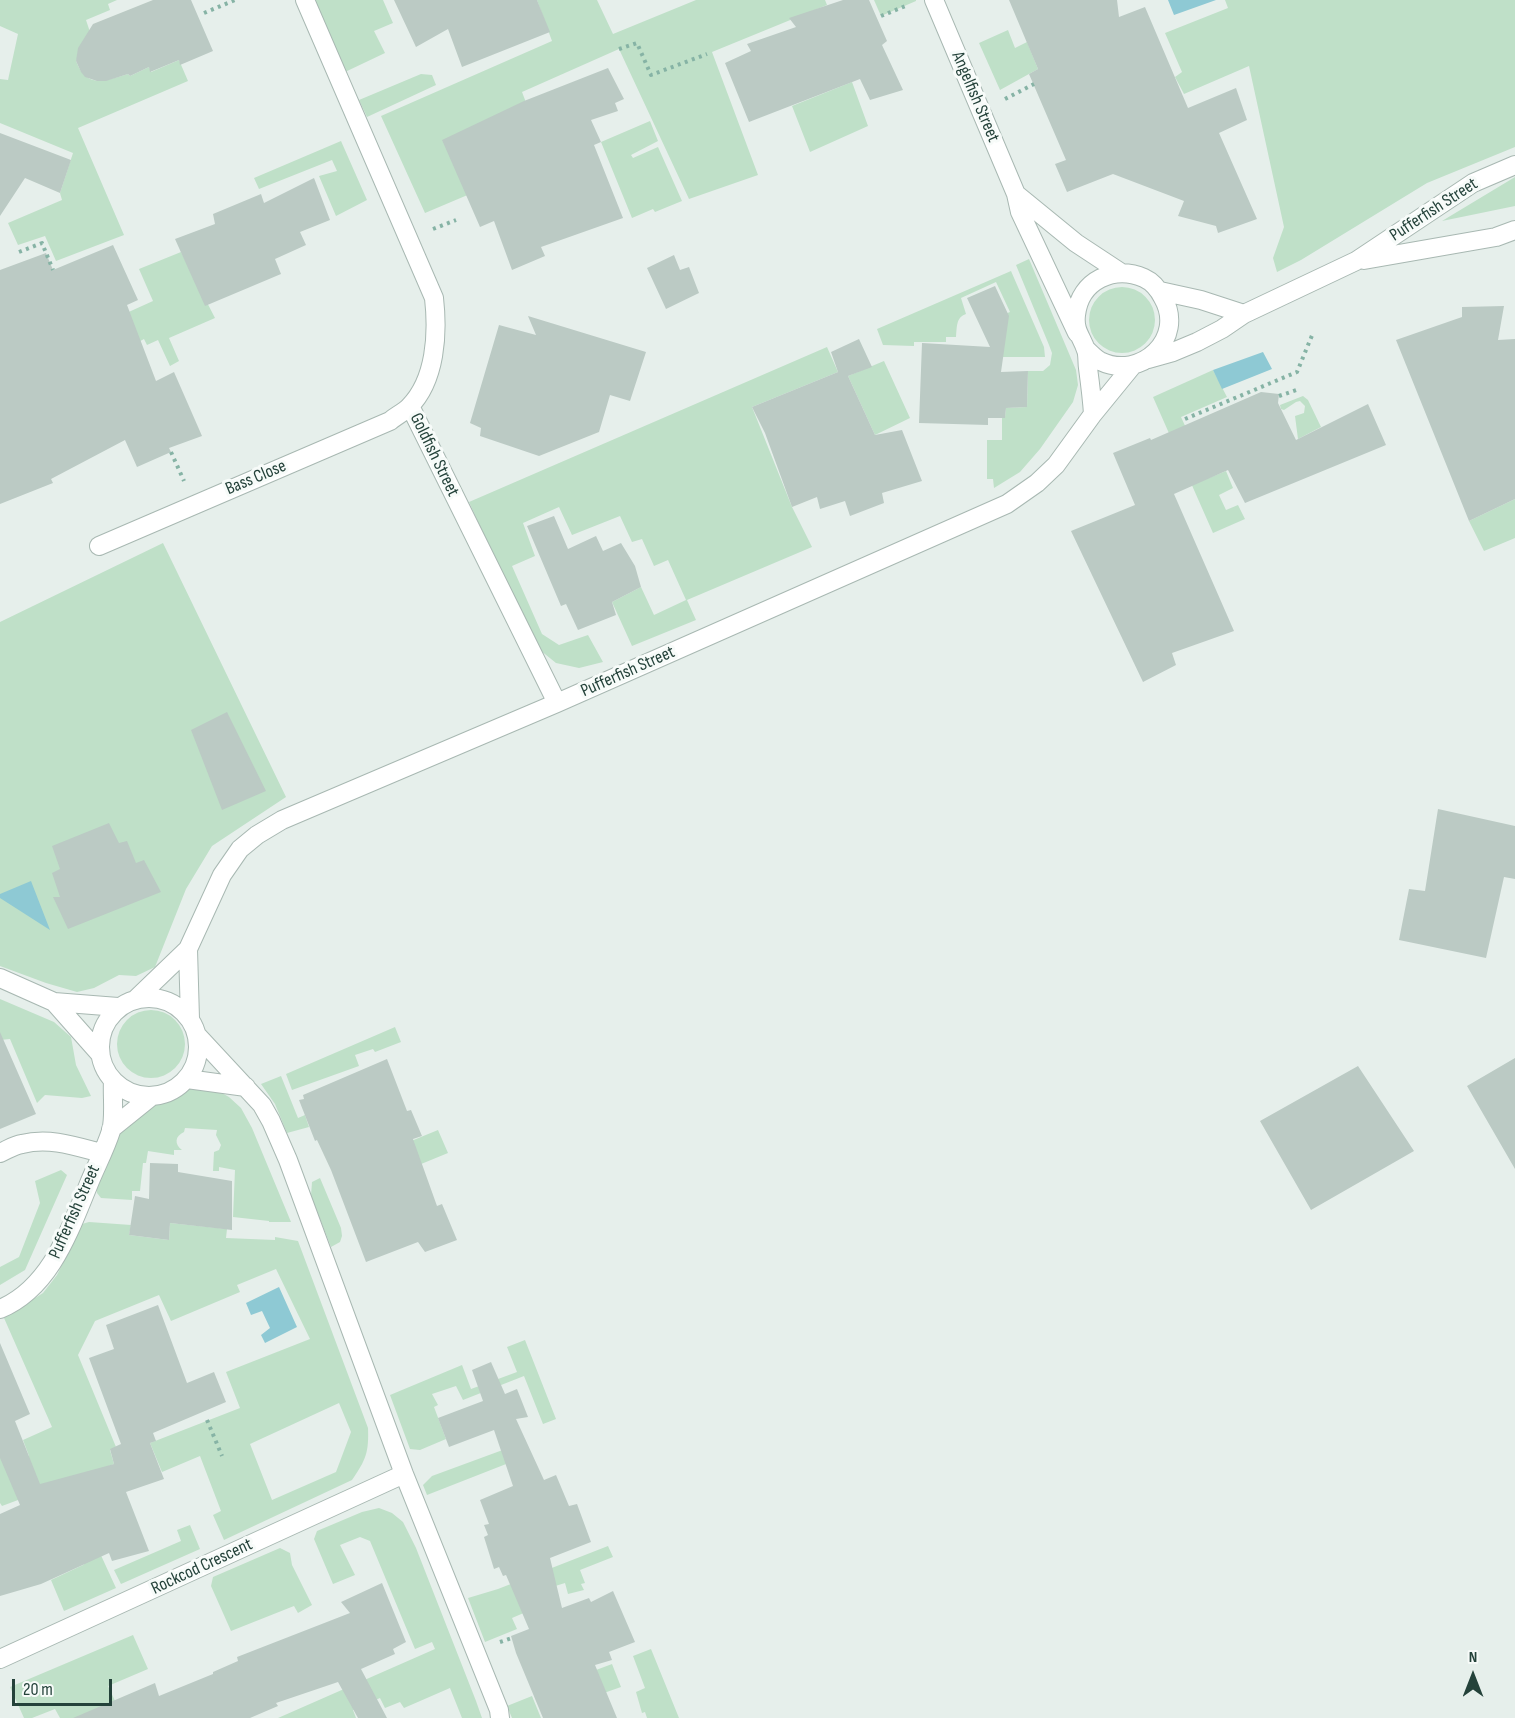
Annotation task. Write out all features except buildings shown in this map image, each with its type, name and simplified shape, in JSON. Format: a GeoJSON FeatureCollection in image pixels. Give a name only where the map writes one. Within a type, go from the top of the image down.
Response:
{"type":"FeatureCollection","features":[{"type":"Feature","properties":{"kind":"street","name":"Goldfish Street"},"geometry":{"type":"LineString","coordinates":[[305,0],[434,298],[435,338],[429,372],[423,387],[410,406],[557,703]]}},
{"type":"Feature","properties":{"kind":"street","name":"Angelfish Street"},"geometry":{"type":"LineString","coordinates":[[925,1],[1016,194],[1020,212],[1082,341]]}},
{"type":"Feature","properties":{"kind":"street","name":"Pufferfish Street"},"geometry":{"type":"LineString","coordinates":[[1082,341],[1099,361],[1116,366],[1140,362],[1173,352],[1222,329],[1244,314],[1356,261],[1473,183],[1515,165]]}},
{"type":"Feature","properties":{"kind":"street","name":"Angelfish Street"},"geometry":{"type":"LineString","coordinates":[[1016,194],[1076,243],[1120,272]]}},
{"type":"Feature","properties":{"kind":"street","name":"Pufferfish Street"},"geometry":{"type":"LineString","coordinates":[[1356,261],[1496,237],[1515,230]]}},
{"type":"Feature","properties":{"kind":"street"},"geometry":{"type":"LineString","coordinates":[[1094,414],[1082,341],[1075,316],[1079,300],[1089,286],[1103,277],[1120,272],[1135,274],[1149,280],[1160,291],[1201,300],[1244,314]]}},
{"type":"Feature","properties":{"kind":"street","name":"Pufferfish Street"},"geometry":{"type":"LineString","coordinates":[[136,999],[188,949],[222,875],[240,849],[257,835],[282,820],[557,703],[1007,504],[1037,483],[1056,465],[1094,414],[1140,362],[1159,349],[1167,335],[1169,320],[1167,305],[1160,291]]}},
{"type":"Feature","properties":{"kind":"street","name":"Bass Close"},"geometry":{"type":"LineString","coordinates":[[99,546],[390,421],[410,406]]}},
{"type":"Feature","properties":{"kind":"street","name":"Pufferfish Street"},"geometry":{"type":"LineString","coordinates":[[111,1129],[152,1096],[166,1094],[177,1088],[187,1079],[195,1066],[198,1050],[188,949]]}},
{"type":"Feature","properties":{"kind":"street"},"geometry":{"type":"LineString","coordinates":[[0,978],[54,1002],[118,1007]]}},
{"type":"Feature","properties":{"kind":"street","name":"Pufferfish Street"},"geometry":{"type":"LineString","coordinates":[[118,1007],[136,999],[151,997],[166,1000],[179,1007],[194,1027]]}},
{"type":"Feature","properties":{"kind":"street","name":"Pufferfish Street"},"geometry":{"type":"LineString","coordinates":[[0,1309],[23,1296],[39,1281],[54,1261],[67,1236],[111,1129],[113,1081],[104,1068],[100,1054],[54,1002]]}},
{"type":"Feature","properties":{"kind":"street"},"geometry":{"type":"LineString","coordinates":[[100,1054],[100,1036],[107,1020],[118,1007]]}},
{"type":"Feature","properties":{"kind":"street"},"geometry":{"type":"LineString","coordinates":[[194,1027],[262,1105],[271,1121],[288,1160],[405,1474],[499,1710],[500,1718]]}},
{"type":"Feature","properties":{"kind":"street"},"geometry":{"type":"LineString","coordinates":[[187,1079],[246,1087]]}},
{"type":"Feature","properties":{"kind":"street"},"geometry":{"type":"LineString","coordinates":[[113,1081],[131,1093],[152,1096]]}},
{"type":"Feature","properties":{"kind":"street"},"geometry":{"type":"LineString","coordinates":[[0,1153],[20,1144],[44,1140],[70,1144],[101,1153]]}},
{"type":"Feature","properties":{"kind":"street","name":"Rockcod Crescent"},"geometry":{"type":"LineString","coordinates":[[0,1659],[405,1474]]}},
{"type":"Feature","properties":{"kind":"path"},"geometry":{"type":"LineString","coordinates":[[204,13],[235,0]]}},
{"type":"Feature","properties":{"kind":"path"},"geometry":{"type":"LineString","coordinates":[[881,16],[925,1]]}},
{"type":"Feature","properties":{"kind":"path"},"geometry":{"type":"LineString","coordinates":[[619,49],[637,43],[651,75],[707,54]]}},
{"type":"Feature","properties":{"kind":"path"},"geometry":{"type":"LineString","coordinates":[[1004,100],[1034,84]]}},
{"type":"Feature","properties":{"kind":"path"},"geometry":{"type":"LineString","coordinates":[[428,231],[456,220]]}},
{"type":"Feature","properties":{"kind":"path"},"geometry":{"type":"LineString","coordinates":[[19,252],[42,243],[53,270]]}},
{"type":"Feature","properties":{"kind":"path"},"geometry":{"type":"LineString","coordinates":[[1185,419],[1298,372],[1313,333]]}},
{"type":"Feature","properties":{"kind":"path"},"geometry":{"type":"LineString","coordinates":[[1279,396],[1299,389]]}},
{"type":"Feature","properties":{"kind":"path"},"geometry":{"type":"LineString","coordinates":[[171,452],[186,486]]}},
{"type":"Feature","properties":{"kind":"path"},"geometry":{"type":"LineString","coordinates":[[207,1420],[222,1455]]}},
{"type":"Feature","properties":{"kind":"green space"},"geometry":{"type":"Polygon","coordinates":[[[0,0],[117,0],[108,4],[110,10],[86,20],[91,35],[76,61],[85,76],[97,81],[128,74],[130,76],[149,67],[151,72],[179,60],[188,81],[78,128],[124,235],[56,261],[45,236],[18,245],[8,223],[62,200],[60,193],[73,153],[0,123],[0,79],[8,80],[18,34],[0,26],[0,0]]]}},
{"type":"Feature","properties":{"kind":"green space"},"geometry":{"type":"Polygon","coordinates":[[[315,0],[383,0],[393,23],[374,31],[385,53],[345,72],[315,0]]]}},
{"type":"Feature","properties":{"kind":"green space"},"geometry":{"type":"Polygon","coordinates":[[[537,0],[597,0],[613,34],[696,0],[825,0],[827,5],[712,52],[758,175],[689,199],[619,49],[522,92],[530,113],[477,191],[425,213],[381,116],[552,41],[537,0]]]}},
{"type":"Feature","properties":{"kind":"green space"},"geometry":{"type":"Polygon","coordinates":[[[874,0],[916,0],[916,1],[881,16],[874,0]]]}},
{"type":"Feature","properties":{"kind":"green space"},"geometry":{"type":"Polygon","coordinates":[[[1225,0],[1515,0],[1515,147],[1427,183],[1301,260],[1277,272],[1273,258],[1284,227],[1249,66],[1184,94],[1175,77],[1182,72],[1165,33],[1228,8],[1225,0]]]}},
{"type":"Feature","properties":{"kind":"green space"},"geometry":{"type":"Polygon","coordinates":[[[1008,30],[1015,48],[1027,42],[1038,69],[1000,90],[979,43],[1008,30]]]}},
{"type":"Feature","properties":{"kind":"green space"},"geometry":{"type":"Polygon","coordinates":[[[421,74],[432,75],[436,85],[367,117],[359,100],[421,74]]]}},
{"type":"Feature","properties":{"kind":"green space"},"geometry":{"type":"Polygon","coordinates":[[[852,82],[868,126],[810,152],[792,106],[852,82]]]}},
{"type":"Feature","properties":{"kind":"green space"},"geometry":{"type":"Polygon","coordinates":[[[650,121],[658,141],[631,155],[633,158],[658,147],[682,201],[632,218],[601,142],[650,121]]]}},
{"type":"Feature","properties":{"kind":"green space"},"geometry":{"type":"Polygon","coordinates":[[[341,141],[367,200],[336,216],[319,176],[337,171],[332,160],[259,189],[254,178],[341,141]]]}},
{"type":"Feature","properties":{"kind":"green space"},"geometry":{"type":"Polygon","coordinates":[[[1515,177],[1515,206],[1442,221],[1515,177]]]}},
{"type":"Feature","properties":{"kind":"green space"},"geometry":{"type":"Polygon","coordinates":[[[181,252],[215,318],[169,338],[179,361],[170,366],[158,340],[147,345],[144,339],[127,348],[69,339],[153,301],[139,269],[181,252]]]}},
{"type":"Feature","properties":{"kind":"green space"},"geometry":{"type":"Polygon","coordinates":[[[1029,259],[1076,370],[1078,385],[1073,402],[1040,449],[1020,472],[994,488],[993,479],[987,479],[987,440],[1002,440],[1002,418],[1005,417],[1006,408],[1027,407],[1028,371],[1043,371],[1050,365],[1052,353],[1016,265],[1029,259]]]}},
{"type":"Feature","properties":{"kind":"green space"},"geometry":{"type":"Polygon","coordinates":[[[1011,271],[1044,347],[1045,357],[1003,357],[994,318],[1010,312],[996,282],[961,298],[966,314],[959,320],[956,337],[946,337],[946,342],[914,342],[914,346],[883,345],[877,329],[1011,271]]]}},
{"type":"Feature","properties":{"kind":"green space"},"geometry":{"type":"Polygon","coordinates":[[[1115,287],[1129,287],[1141,292],[1150,301],[1155,320],[1153,333],[1146,344],[1129,353],[1115,353],[1103,348],[1094,339],[1089,327],[1089,313],[1094,301],[1103,292],[1115,287]]]}},
{"type":"Feature","properties":{"kind":"green space"},"geometry":{"type":"Polygon","coordinates":[[[827,347],[838,372],[752,407],[792,507],[812,547],[687,600],[696,620],[632,646],[612,602],[641,587],[654,615],[686,600],[668,560],[654,566],[642,539],[632,542],[620,516],[572,535],[559,507],[523,523],[535,556],[512,566],[542,634],[559,645],[588,635],[603,662],[579,668],[556,663],[535,646],[469,502],[827,347]]]}},
{"type":"Feature","properties":{"kind":"green space"},"geometry":{"type":"Polygon","coordinates":[[[884,361],[910,418],[875,435],[848,376],[884,361]]]}},
{"type":"Feature","properties":{"kind":"green space"},"geometry":{"type":"Polygon","coordinates":[[[1213,370],[1227,397],[1181,417],[1209,478],[1226,471],[1233,488],[1219,495],[1226,510],[1238,505],[1245,519],[1213,533],[1153,397],[1213,370]]]}},
{"type":"Feature","properties":{"kind":"green space"},"geometry":{"type":"Polygon","coordinates":[[[1303,396],[1308,400],[1321,427],[1298,439],[1295,416],[1304,413],[1305,406],[1300,401],[1284,410],[1280,405],[1303,396]]]}},
{"type":"Feature","properties":{"kind":"green space"},"geometry":{"type":"Polygon","coordinates":[[[1515,499],[1515,538],[1484,551],[1469,521],[1515,499]]]}},
{"type":"Feature","properties":{"kind":"green space"},"geometry":{"type":"Polygon","coordinates":[[[163,543],[286,797],[212,846],[186,889],[155,967],[136,976],[119,975],[94,988],[77,992],[0,966],[0,622],[163,543]]]}},
{"type":"Feature","properties":{"kind":"green space"},"geometry":{"type":"Polygon","coordinates":[[[0,999],[54,1022],[71,1037],[76,1065],[91,1096],[82,1098],[45,1095],[37,1103],[10,1039],[0,1040],[0,999]]]}},
{"type":"Feature","properties":{"kind":"green space"},"geometry":{"type":"Polygon","coordinates":[[[158,1010],[170,1016],[179,1025],[185,1037],[183,1057],[175,1068],[158,1078],[144,1078],[127,1068],[119,1057],[117,1037],[127,1020],[138,1012],[158,1010]]]}},
{"type":"Feature","properties":{"kind":"green space"},"geometry":{"type":"Polygon","coordinates":[[[395,1027],[401,1042],[375,1052],[373,1049],[355,1055],[359,1066],[292,1090],[286,1074],[395,1027]]]}},
{"type":"Feature","properties":{"kind":"green space"},"geometry":{"type":"Polygon","coordinates":[[[281,1076],[298,1118],[305,1115],[309,1127],[287,1133],[275,1104],[261,1084],[281,1076]]]}},
{"type":"Feature","properties":{"kind":"green space"},"geometry":{"type":"Polygon","coordinates":[[[213,1088],[229,1097],[241,1108],[252,1128],[291,1222],[269,1222],[233,1217],[235,1170],[219,1167],[219,1171],[213,1171],[214,1152],[219,1150],[221,1145],[216,1135],[217,1130],[185,1128],[177,1140],[182,1150],[174,1150],[174,1155],[148,1151],[146,1163],[143,1163],[140,1191],[132,1191],[132,1200],[101,1198],[97,1193],[96,1186],[122,1126],[130,1114],[187,1089],[213,1088]]]}},
{"type":"Feature","properties":{"kind":"green space"},"geometry":{"type":"Polygon","coordinates":[[[438,1130],[448,1153],[348,1194],[338,1171],[438,1130]]]}},
{"type":"Feature","properties":{"kind":"green space"},"geometry":{"type":"Polygon","coordinates":[[[61,1170],[67,1175],[25,1270],[0,1285],[0,1267],[19,1257],[40,1203],[35,1181],[61,1170]]]}},
{"type":"Feature","properties":{"kind":"green space"},"geometry":{"type":"Polygon","coordinates":[[[320,1178],[341,1228],[340,1242],[331,1247],[311,1196],[312,1182],[320,1178]]]}},
{"type":"Feature","properties":{"kind":"green space"},"geometry":{"type":"Polygon","coordinates":[[[89,1222],[131,1225],[129,1235],[169,1240],[170,1223],[227,1229],[226,1238],[275,1240],[275,1237],[298,1241],[368,1428],[366,1456],[352,1480],[224,1540],[213,1515],[221,1511],[200,1456],[162,1472],[150,1443],[240,1408],[226,1372],[310,1339],[276,1269],[237,1285],[240,1292],[171,1321],[159,1295],[95,1321],[78,1355],[116,1447],[110,1450],[114,1464],[2,1506],[0,1503],[0,1458],[29,1456],[23,1440],[52,1427],[4,1318],[43,1293],[57,1275],[82,1224],[89,1222]],[[339,1403],[250,1444],[272,1500],[336,1472],[351,1432],[339,1403]]]}},
{"type":"Feature","properties":{"kind":"green space"},"geometry":{"type":"Polygon","coordinates":[[[525,1340],[556,1419],[543,1424],[524,1376],[463,1400],[456,1386],[432,1394],[438,1405],[434,1407],[446,1439],[420,1450],[410,1449],[390,1395],[462,1365],[471,1389],[517,1372],[507,1347],[525,1340]]]}},
{"type":"Feature","properties":{"kind":"green space"},"geometry":{"type":"Polygon","coordinates":[[[519,1444],[524,1457],[427,1495],[423,1485],[432,1476],[519,1444]]]}},
{"type":"Feature","properties":{"kind":"green space"},"geometry":{"type":"Polygon","coordinates":[[[379,1508],[392,1513],[403,1522],[416,1548],[482,1718],[462,1718],[450,1688],[404,1708],[400,1702],[385,1708],[380,1698],[353,1710],[356,1718],[278,1718],[435,1649],[432,1642],[415,1649],[370,1541],[360,1537],[340,1545],[355,1575],[333,1584],[314,1539],[317,1531],[362,1512],[379,1508]]]}},
{"type":"Feature","properties":{"kind":"green space"},"geometry":{"type":"Polygon","coordinates":[[[190,1525],[200,1549],[121,1584],[114,1570],[181,1541],[177,1530],[190,1525]]]}},
{"type":"Feature","properties":{"kind":"green space"},"geometry":{"type":"Polygon","coordinates":[[[608,1546],[613,1557],[580,1570],[585,1583],[581,1584],[584,1590],[568,1594],[565,1583],[539,1591],[526,1612],[512,1618],[517,1629],[485,1642],[468,1598],[498,1589],[608,1546]]]}},
{"type":"Feature","properties":{"kind":"green space"},"geometry":{"type":"Polygon","coordinates":[[[280,1548],[290,1553],[292,1565],[312,1605],[298,1613],[294,1606],[231,1631],[211,1586],[213,1577],[280,1548]]]}},
{"type":"Feature","properties":{"kind":"green space"},"geometry":{"type":"Polygon","coordinates":[[[99,1551],[116,1588],[64,1611],[51,1580],[83,1565],[99,1551]]]}},
{"type":"Feature","properties":{"kind":"green space"},"geometry":{"type":"Polygon","coordinates":[[[133,1635],[148,1669],[108,1686],[123,1718],[60,1718],[55,1709],[32,1718],[24,1718],[10,1687],[133,1635]]]}},
{"type":"Feature","properties":{"kind":"green space"},"geometry":{"type":"Polygon","coordinates":[[[651,1649],[679,1718],[647,1718],[645,1712],[642,1713],[636,1692],[645,1688],[633,1656],[651,1649]]]}},
{"type":"Feature","properties":{"kind":"green space"},"geometry":{"type":"Polygon","coordinates":[[[612,1664],[621,1687],[581,1701],[572,1679],[612,1664]]]}},
{"type":"Feature","properties":{"kind":"green space"},"geometry":{"type":"Polygon","coordinates":[[[532,1696],[541,1718],[512,1718],[507,1706],[532,1696]]]}},
{"type":"Feature","properties":{"kind":"water"},"geometry":{"type":"Polygon","coordinates":[[[1168,0],[1216,0],[1174,15],[1168,0]]]}},
{"type":"Feature","properties":{"kind":"water"},"geometry":{"type":"Polygon","coordinates":[[[1263,352],[1272,369],[1222,389],[1213,370],[1263,352]]]}},
{"type":"Feature","properties":{"kind":"water"},"geometry":{"type":"Polygon","coordinates":[[[31,881],[50,930],[0,898],[0,894],[31,881]]]}},
{"type":"Feature","properties":{"kind":"water"},"geometry":{"type":"Polygon","coordinates":[[[279,1287],[297,1327],[265,1343],[261,1335],[270,1328],[262,1311],[251,1315],[246,1303],[279,1287]]]}}]}
